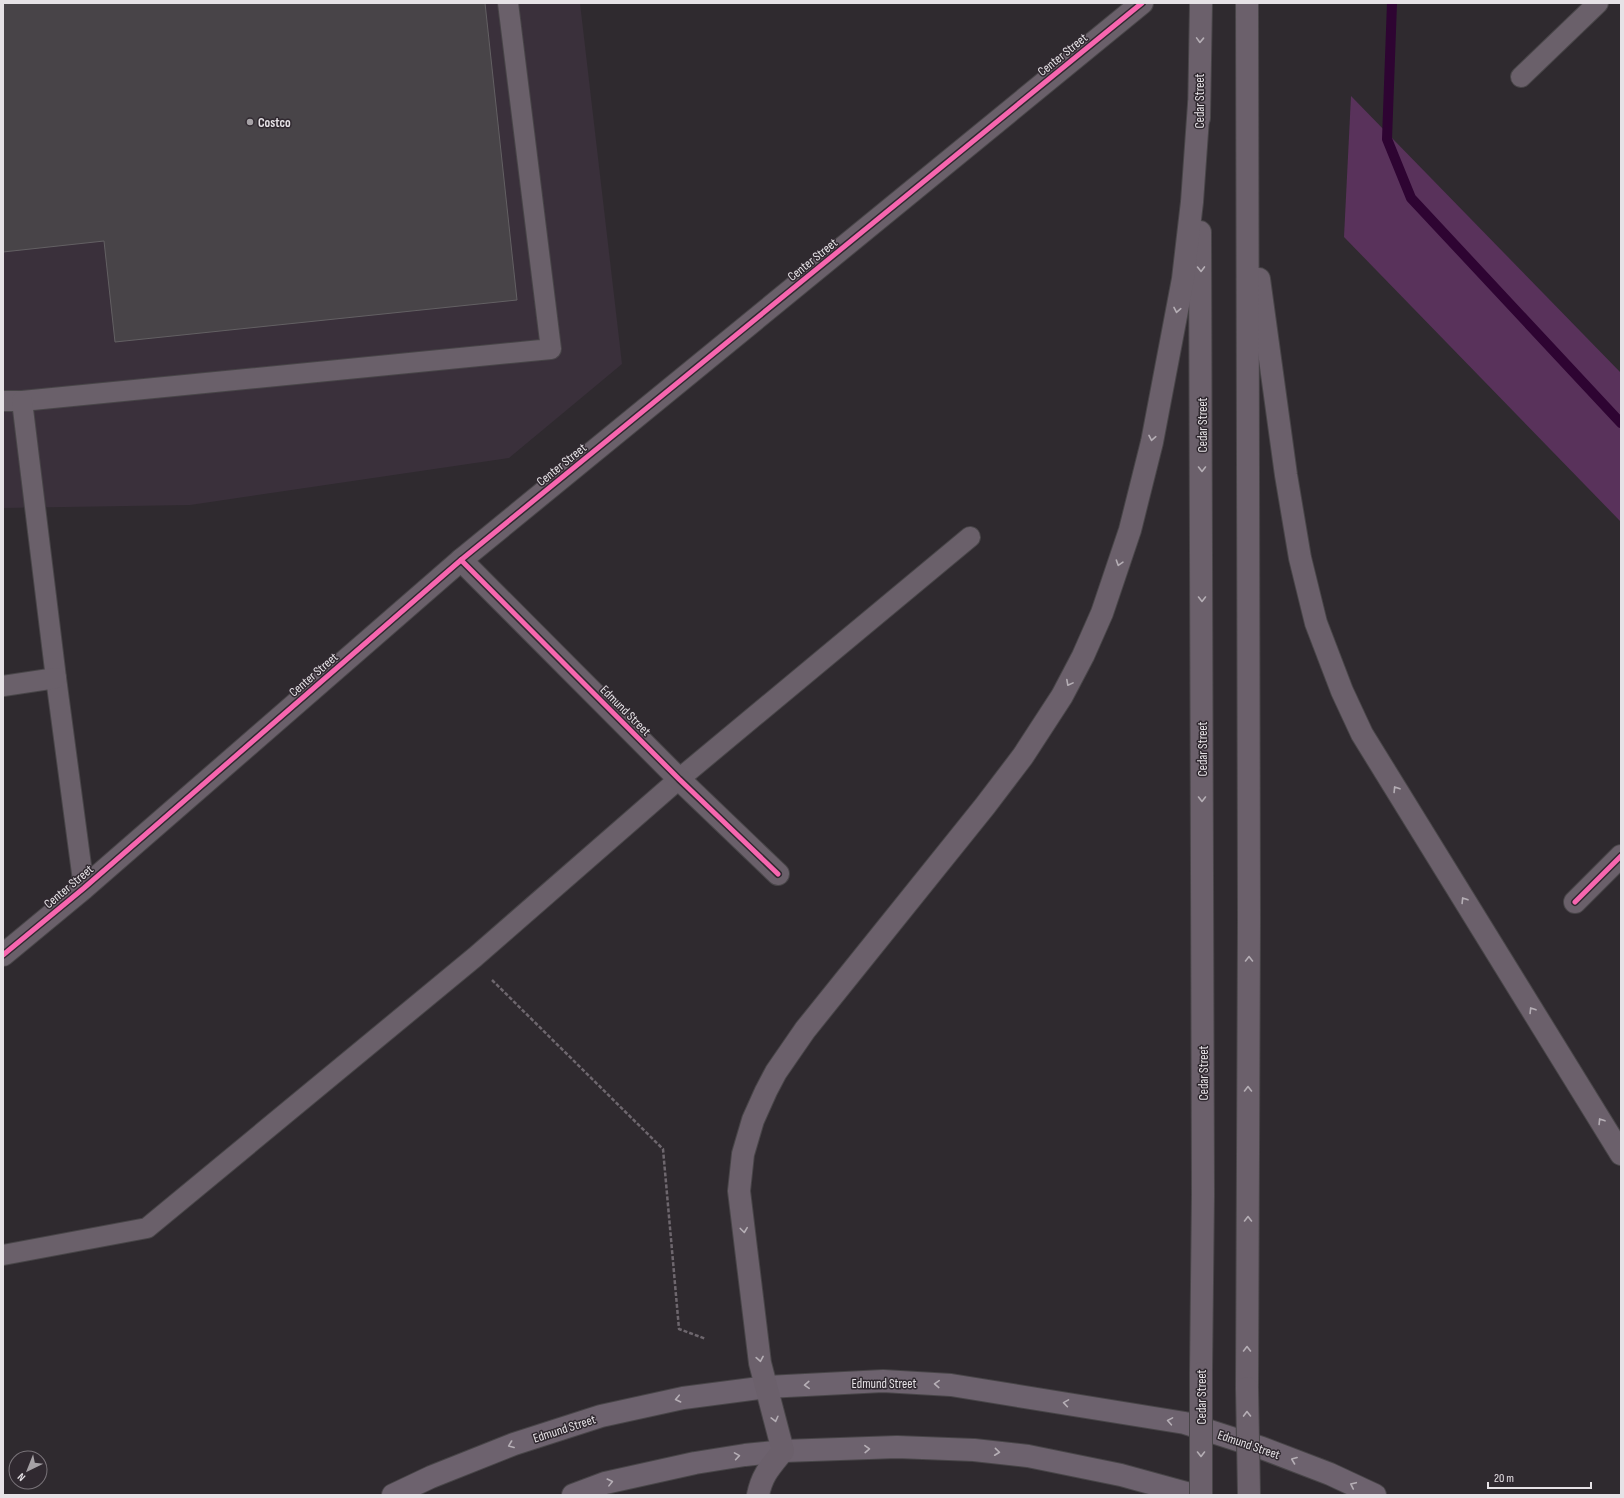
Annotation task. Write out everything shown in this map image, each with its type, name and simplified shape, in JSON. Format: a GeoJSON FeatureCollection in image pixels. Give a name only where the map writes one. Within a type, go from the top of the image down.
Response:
{"type":"FeatureCollection","features":[{"type":"Feature","properties":{"kind":"main road","name":"Cedar Street"},"geometry":{"type":"LineString","coordinates":[[1201,3],[1199,78],[1202,363],[1203,1194],[1201,1495]]}},
{"type":"Feature","properties":{"kind":"main road"},"geometry":{"type":"LineString","coordinates":[[1247,3],[1249,921],[1248,1495]]}},
{"type":"Feature","properties":{"kind":"main road"},"geometry":{"type":"LineString","coordinates":[[783,1452],[760,1362],[739,1191],[743,1154],[753,1120],[776,1072],[806,1030],[1023,756],[1062,696],[1083,656],[1102,613],[1130,530],[1152,442],[1183,280],[1192,202],[1199,104]]}},
{"type":"Feature","properties":{"kind":"main road"},"geometry":{"type":"LineString","coordinates":[[1247,196],[1286,475],[1300,558],[1316,623],[1323,644],[1342,691],[1362,734],[1621,1154]]}},
{"type":"Feature","properties":{"kind":"main road","name":"Edmund Street"},"geometry":{"type":"LineString","coordinates":[[393,1495],[431,1477],[514,1444],[601,1416],[683,1398],[767,1387],[883,1382],[951,1385],[1185,1423],[1268,1450],[1330,1474],[1375,1495]]}},
{"type":"Feature","properties":{"kind":"main road"},"geometry":{"type":"LineString","coordinates":[[573,1495],[605,1483],[694,1463],[744,1455],[897,1447],[974,1450],[1028,1456],[1152,1482],[1194,1495]]}},
{"type":"Feature","properties":{"kind":"main road"},"geometry":{"type":"LineString","coordinates":[[758,1495],[765,1473],[783,1452]]}},
{"type":"Feature","properties":{"kind":"street","name":"Center Street"},"geometry":{"type":"LineString","coordinates":[[3,955],[84,888],[461,560],[1142,3]]}},
{"type":"Feature","properties":{"kind":"street","name":"Edmund Street"},"geometry":{"type":"LineString","coordinates":[[461,560],[679,779],[778,874]]}},
{"type":"Feature","properties":{"kind":"street"},"geometry":{"type":"LineString","coordinates":[[1575,902],[1621,856]]}},
{"type":"Feature","properties":{"kind":"lane"},"geometry":{"type":"LineString","coordinates":[[84,888],[56,678],[12,401],[551,349],[508,3]]}},
{"type":"Feature","properties":{"kind":"lane"},"geometry":{"type":"LineString","coordinates":[[1520,77],[1598,3]]}},
{"type":"Feature","properties":{"kind":"lane"},"geometry":{"type":"LineString","coordinates":[[3,1255],[147,1228],[471,959],[679,779],[970,537]]}},
{"type":"Feature","properties":{"kind":"lane"},"geometry":{"type":"LineString","coordinates":[[3,686],[56,678]]}},
{"type":"Feature","properties":{"kind":"path"},"geometry":{"type":"LineString","coordinates":[[471,959],[662,1149],[679,1329],[706,1339]]}},
{"type":"Feature","properties":{"kind":"shaded area"},"geometry":{"type":"Polygon","coordinates":[[[3,3],[580,3],[622,364],[509,458],[190,505],[3,508],[3,3]]]}},
{"type":"Feature","properties":{"kind":"shaded area"},"geometry":{"type":"Polygon","coordinates":[[[1351,96],[1621,373],[1621,522],[1344,237],[1351,96]]]}},
{"type":"Feature","properties":{"kind":"building","name":"Costco"},"geometry":{"type":"Polygon","coordinates":[[[3,3],[485,3],[517,300],[115,342],[104,241],[3,252],[3,3]]]}},
{"type":"Feature","properties":{"kind":"waterway"},"geometry":{"type":"LineString","coordinates":[[1392,3],[1387,139],[1411,198],[1621,423]]}},
{"type":"Feature","properties":{"kind":"cycle path"},"geometry":{"type":"LineString","coordinates":[[3,955],[84,888],[461,560],[1142,3]]}},
{"type":"Feature","properties":{"kind":"cycle path"},"geometry":{"type":"LineString","coordinates":[[461,560],[679,779],[778,874]]}},
{"type":"Feature","properties":{"kind":"cycle path"},"geometry":{"type":"LineString","coordinates":[[1575,902],[1621,856]]}},
{"type":"Feature","properties":{"kind":"place","name":"Costco"},"geometry":{"type":"Point","coordinates":[250,122]}}]}
